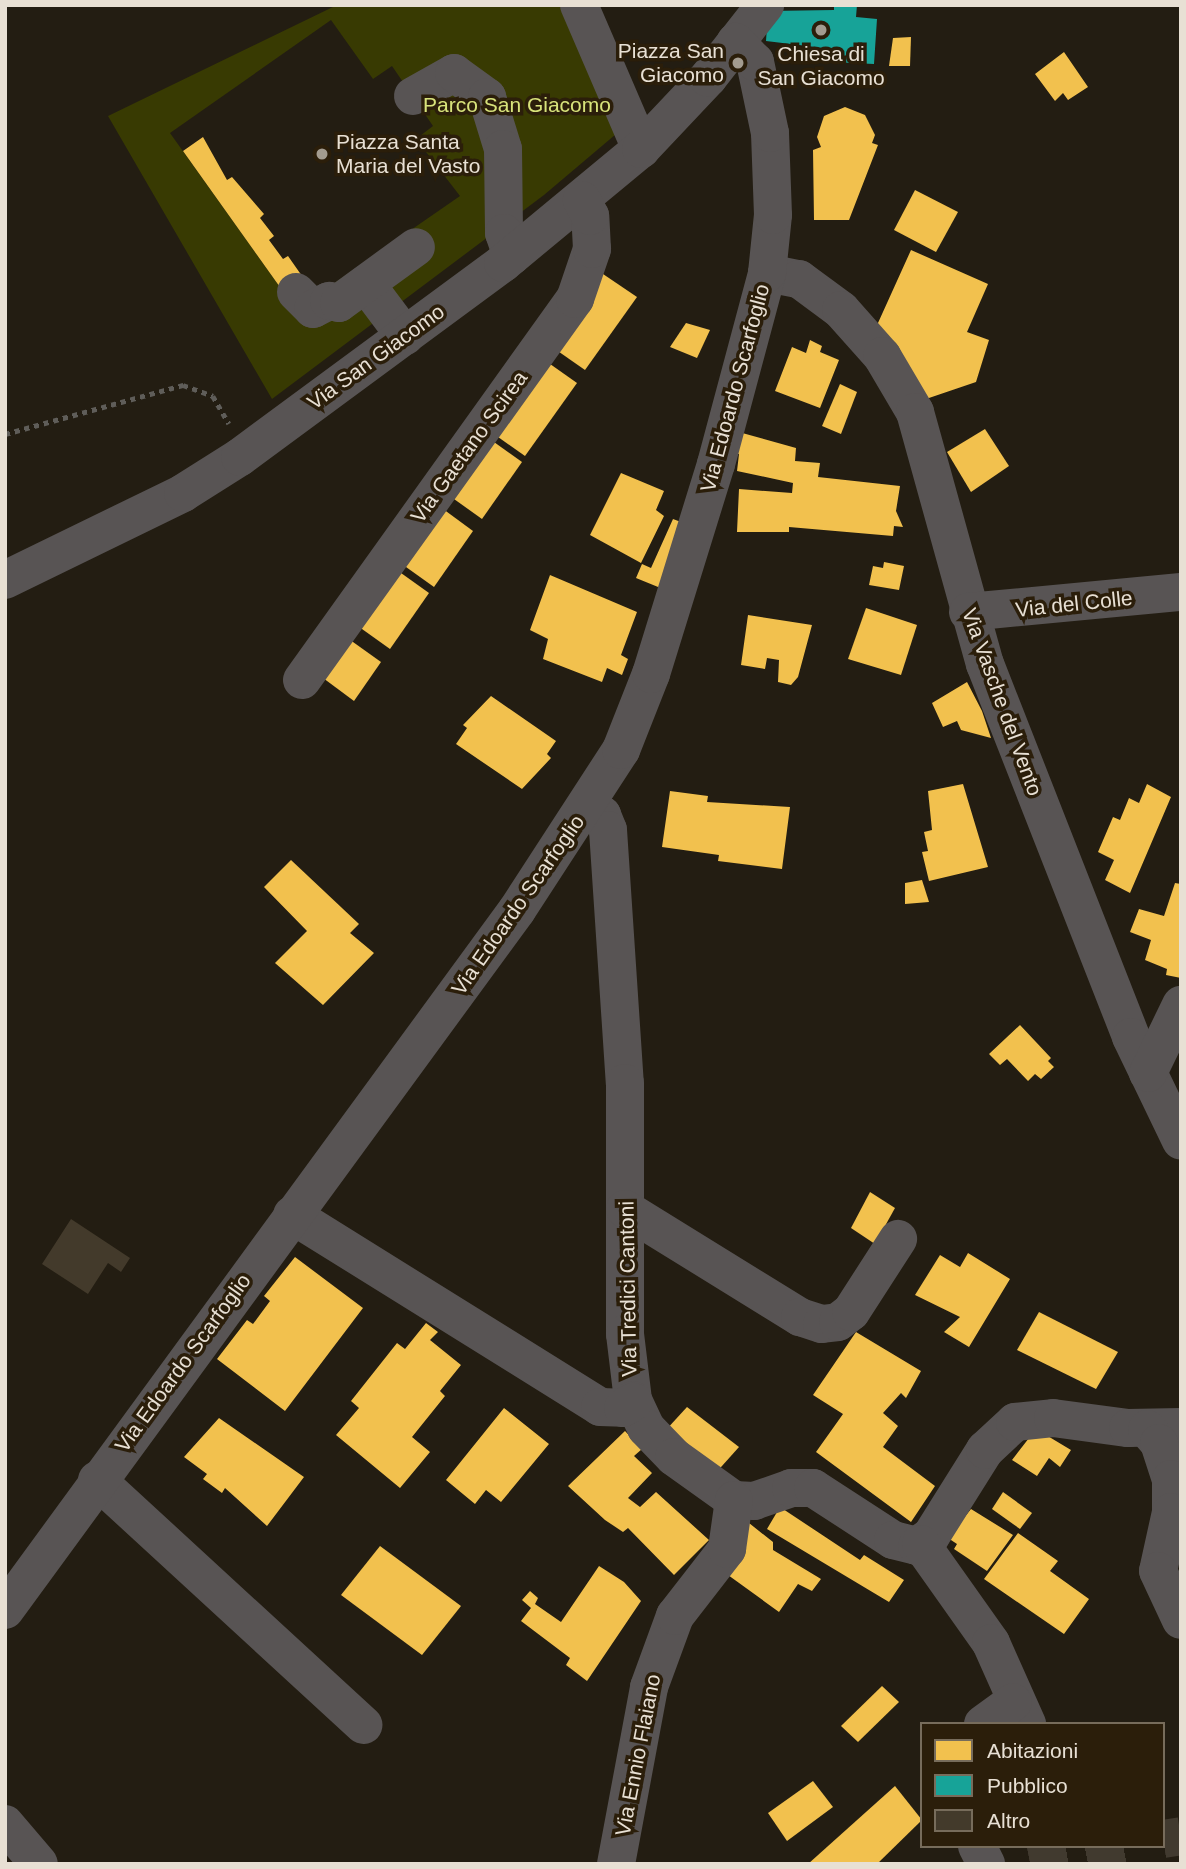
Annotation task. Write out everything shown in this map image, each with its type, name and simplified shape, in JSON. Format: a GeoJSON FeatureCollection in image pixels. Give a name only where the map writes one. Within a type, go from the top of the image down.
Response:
{"type":"FeatureCollection","features":[{"type":"Feature","properties":{"kind":"street"},"geometry":{"type":"LineString","coordinates":[[579,5],[641,149]]}},
{"type":"Feature","properties":{"kind":"street"},"geometry":{"type":"LineString","coordinates":[[736,42],[765,5]]}},
{"type":"Feature","properties":{"kind":"street","name":"Via San Giacomo"},"geometry":{"type":"LineString","coordinates":[[5,580],[183,494],[240,457],[405,336],[512,256],[641,149],[708,78],[736,42]]}},
{"type":"Feature","properties":{"kind":"street","name":"Via Edoardo Scarfoglio"},"geometry":{"type":"LineString","coordinates":[[5,1610],[97,1480],[517,910],[588,806],[621,750],[651,674],[738,388],[766,273],[773,215],[770,132],[755,62],[736,42]]}},
{"type":"Feature","properties":{"kind":"street"},"geometry":{"type":"LineString","coordinates":[[413,96],[454,73],[486,96],[503,149],[504,233],[512,256]]}},
{"type":"Feature","properties":{"kind":"street","name":"Via Gaetano Scirea"},"geometry":{"type":"LineString","coordinates":[[302,680],[575,299],[592,249],[590,216],[582,200]]}},
{"type":"Feature","properties":{"kind":"street"},"geometry":{"type":"LineString","coordinates":[[296,292],[313,309],[329,301],[339,303],[416,247]]}},
{"type":"Feature","properties":{"kind":"street","name":"Via Vasche del Vento"},"geometry":{"type":"LineString","coordinates":[[766,273],[799,279],[841,310],[900,382],[915,412],[941,496],[968,612],[1148,1073],[1181,1140]]}},
{"type":"Feature","properties":{"kind":"street"},"geometry":{"type":"LineString","coordinates":[[366,284],[405,336]]}},
{"type":"Feature","properties":{"kind":"street","name":"Via del Colle"},"geometry":{"type":"LineString","coordinates":[[968,612],[1181,592]]}},
{"type":"Feature","properties":{"kind":"street","name":"Via Tredici Cantoni"},"geometry":{"type":"LineString","coordinates":[[588,806],[602,815],[608,830],[625,1083],[625,1334],[633,1402],[643,1424],[674,1457],[734,1500]]}},
{"type":"Feature","properties":{"kind":"street"},"geometry":{"type":"LineString","coordinates":[[1148,1073],[1181,1004]]}},
{"type":"Feature","properties":{"kind":"street"},"geometry":{"type":"LineString","coordinates":[[625,1209],[800,1317],[822,1324],[838,1322],[851,1312],[898,1240]]}},
{"type":"Feature","properties":{"kind":"street"},"geometry":{"type":"LineString","coordinates":[[292,1215],[600,1407],[623,1408],[633,1402]]}},
{"type":"Feature","properties":{"kind":"street"},"geometry":{"type":"LineString","coordinates":[[921,1544],[985,1450],[1009,1425],[1053,1418],[1164,1428],[1159,1443],[1171,1479],[1171,1512],[1158,1571],[1181,1620]]}},
{"type":"Feature","properties":{"kind":"street"},"geometry":{"type":"LineString","coordinates":[[97,1480],[363,1725]]}},
{"type":"Feature","properties":{"kind":"street"},"geometry":{"type":"LineString","coordinates":[[734,1500],[754,1501],[791,1488],[813,1488],[893,1540],[921,1544],[991,1643],[1008,1717]]}},
{"type":"Feature","properties":{"kind":"street","name":"Via Ennio Flaiano"},"geometry":{"type":"LineString","coordinates":[[616,1864],[651,1680],[678,1612],[727,1549],[734,1500]]}},
{"type":"Feature","properties":{"kind":"street"},"geometry":{"type":"LineString","coordinates":[[5,1824],[39,1864]]}},
{"type":"Feature","properties":{"kind":"street"},"geometry":{"type":"LineString","coordinates":[[978,1848],[986,1864]]}},
{"type":"Feature","properties":{"kind":"path"},"geometry":{"type":"LineString","coordinates":[[5,434],[183,385],[199,388],[223,407],[240,457]]}},
{"type":"Feature","properties":{"kind":"green space","name":"Parco San Giacomo"},"geometry":{"type":"Polygon","coordinates":[[[337,5],[566,5],[622,129],[544,195],[272,399],[108,116],[337,5]],[[331,20],[170,133],[282,290],[317,295],[460,196],[416,139],[433,126],[392,66],[373,79],[331,20]]]}},
{"type":"Feature","properties":{"kind":"building: Abitazioni"},"geometry":{"type":"Polygon","coordinates":[[[911,37],[910,66],[889,66],[893,38],[911,37]]]}},
{"type":"Feature","properties":{"kind":"building: Abitazioni"},"geometry":{"type":"Polygon","coordinates":[[[1064,52],[1088,87],[1068,100],[1063,93],[1055,101],[1035,74],[1064,52]]]}},
{"type":"Feature","properties":{"kind":"building: Abitazioni"},"geometry":{"type":"Polygon","coordinates":[[[845,107],[865,115],[875,135],[872,143],[878,145],[849,220],[814,220],[813,150],[821,147],[817,137],[824,116],[845,107]]]}},
{"type":"Feature","properties":{"kind":"building: Abitazioni"},"geometry":{"type":"Polygon","coordinates":[[[203,137],[227,180],[232,177],[264,214],[260,218],[274,236],[269,240],[283,259],[288,256],[302,276],[282,290],[183,151],[203,137]]]}},
{"type":"Feature","properties":{"kind":"building: Abitazioni"},"geometry":{"type":"Polygon","coordinates":[[[915,190],[958,212],[936,252],[894,230],[915,190]]]}},
{"type":"Feature","properties":{"kind":"building: Abitazioni"},"geometry":{"type":"Polygon","coordinates":[[[911,250],[988,284],[967,332],[989,340],[976,382],[926,399],[873,334],[911,250]]]}},
{"type":"Feature","properties":{"kind":"building: Abitazioni"},"geometry":{"type":"Polygon","coordinates":[[[603,274],[637,297],[585,370],[552,347],[603,274]]]}},
{"type":"Feature","properties":{"kind":"building: Abitazioni"},"geometry":{"type":"Polygon","coordinates":[[[686,323],[710,330],[697,358],[670,347],[686,323]]]}},
{"type":"Feature","properties":{"kind":"building: Abitazioni"},"geometry":{"type":"Polygon","coordinates":[[[810,340],[822,346],[820,352],[839,360],[820,408],[775,391],[792,347],[806,353],[810,340]]]}},
{"type":"Feature","properties":{"kind":"building: Abitazioni"},"geometry":{"type":"Polygon","coordinates":[[[543,359],[577,383],[525,456],[491,432],[543,359]]]}},
{"type":"Feature","properties":{"kind":"building: Abitazioni"},"geometry":{"type":"Polygon","coordinates":[[[840,384],[857,392],[841,434],[822,426],[840,384]]]}},
{"type":"Feature","properties":{"kind":"building: Abitazioni"},"geometry":{"type":"Polygon","coordinates":[[[985,429],[1009,466],[971,492],[947,452],[985,429]]]}},
{"type":"Feature","properties":{"kind":"building: Abitazioni"},"geometry":{"type":"Polygon","coordinates":[[[735,431],[796,448],[795,461],[820,463],[818,477],[900,486],[896,511],[903,527],[894,526],[893,536],[789,527],[789,532],[737,532],[739,489],[792,493],[793,483],[737,471],[739,454],[729,453],[735,431]]]}},
{"type":"Feature","properties":{"kind":"building: Abitazioni"},"geometry":{"type":"Polygon","coordinates":[[[487,437],[522,462],[482,519],[447,494],[487,437]]]}},
{"type":"Feature","properties":{"kind":"building: Abitazioni"},"geometry":{"type":"Polygon","coordinates":[[[621,473],[664,491],[656,510],[664,516],[641,563],[590,535],[621,473]]]}},
{"type":"Feature","properties":{"kind":"building: Abitazioni"},"geometry":{"type":"Polygon","coordinates":[[[439,506],[473,531],[434,587],[399,562],[439,506]]]}},
{"type":"Feature","properties":{"kind":"building: Abitazioni"},"geometry":{"type":"Polygon","coordinates":[[[673,519],[681,522],[663,589],[636,578],[642,564],[651,568],[673,519]]]}},
{"type":"Feature","properties":{"kind":"building: Abitazioni"},"geometry":{"type":"Polygon","coordinates":[[[884,562],[904,566],[899,590],[869,585],[873,566],[883,568],[884,562]]]}},
{"type":"Feature","properties":{"kind":"building: Abitazioni"},"geometry":{"type":"Polygon","coordinates":[[[394,568],[429,593],[390,649],[355,624],[394,568]]]}},
{"type":"Feature","properties":{"kind":"building: Abitazioni"},"geometry":{"type":"Polygon","coordinates":[[[550,575],[637,612],[621,655],[628,659],[622,675],[607,668],[602,682],[543,659],[548,639],[530,630],[550,575]]]}},
{"type":"Feature","properties":{"kind":"building: Abitazioni"},"geometry":{"type":"Polygon","coordinates":[[[866,608],[917,625],[901,675],[848,659],[866,608]]]}},
{"type":"Feature","properties":{"kind":"building: Abitazioni"},"geometry":{"type":"Polygon","coordinates":[[[748,615],[812,625],[798,677],[791,685],[778,682],[779,660],[767,658],[765,669],[741,665],[748,615]]]}},
{"type":"Feature","properties":{"kind":"building: Abitazioni"},"geometry":{"type":"Polygon","coordinates":[[[346,637],[381,662],[354,701],[319,675],[346,637]]]}},
{"type":"Feature","properties":{"kind":"building: Abitazioni"},"geometry":{"type":"Polygon","coordinates":[[[967,682],[982,711],[991,738],[961,730],[957,721],[943,727],[932,703],[967,682]]]}},
{"type":"Feature","properties":{"kind":"building: Abitazioni"},"geometry":{"type":"Polygon","coordinates":[[[491,696],[556,741],[547,754],[551,758],[522,789],[456,744],[467,728],[463,725],[491,696]]]}},
{"type":"Feature","properties":{"kind":"building: Abitazioni"},"geometry":{"type":"Polygon","coordinates":[[[963,784],[988,867],[929,881],[922,852],[928,851],[924,832],[932,830],[928,791],[963,784]]]}},
{"type":"Feature","properties":{"kind":"building: Abitazioni"},"geometry":{"type":"Polygon","coordinates":[[[1147,784],[1171,797],[1130,893],[1105,880],[1114,860],[1098,852],[1113,817],[1120,820],[1129,798],[1139,803],[1147,784]]]}},
{"type":"Feature","properties":{"kind":"building: Abitazioni"},"geometry":{"type":"Polygon","coordinates":[[[670,791],[708,796],[707,802],[790,807],[782,869],[718,861],[719,855],[662,847],[670,791]]]}},
{"type":"Feature","properties":{"kind":"building: Abitazioni"},"geometry":{"type":"Polygon","coordinates":[[[291,860],[359,924],[350,933],[374,953],[323,1005],[275,963],[307,931],[264,887],[291,860]]]}},
{"type":"Feature","properties":{"kind":"building: Abitazioni"},"geometry":{"type":"Polygon","coordinates":[[[922,880],[929,902],[905,904],[905,883],[922,880]]]}},
{"type":"Feature","properties":{"kind":"building: Abitazioni"},"geometry":{"type":"Polygon","coordinates":[[[1175,883],[1181,884],[1181,978],[1166,975],[1167,969],[1145,960],[1151,940],[1130,932],[1139,909],[1164,916],[1175,883]]]}},
{"type":"Feature","properties":{"kind":"building: Abitazioni"},"geometry":{"type":"Polygon","coordinates":[[[1020,1025],[1051,1058],[1048,1061],[1054,1067],[1041,1079],[1035,1074],[1028,1081],[1007,1059],[1000,1065],[989,1054],[1020,1025]]]}},
{"type":"Feature","properties":{"kind":"building: Abitazioni"},"geometry":{"type":"Polygon","coordinates":[[[870,1192],[895,1208],[875,1244],[851,1228],[870,1192]]]}},
{"type":"Feature","properties":{"kind":"building: Abitazioni"},"geometry":{"type":"Polygon","coordinates":[[[968,1253],[1010,1279],[969,1347],[944,1332],[960,1317],[915,1295],[940,1255],[960,1267],[968,1253]]]}},
{"type":"Feature","properties":{"kind":"building: Abitazioni"},"geometry":{"type":"Polygon","coordinates":[[[295,1257],[363,1308],[285,1411],[217,1359],[247,1320],[253,1324],[270,1301],[264,1296],[295,1257]]]}},
{"type":"Feature","properties":{"kind":"building: Abitazioni"},"geometry":{"type":"Polygon","coordinates":[[[1039,1312],[1118,1352],[1096,1389],[1017,1350],[1039,1312]]]}},
{"type":"Feature","properties":{"kind":"building: Abitazioni"},"geometry":{"type":"Polygon","coordinates":[[[426,1323],[438,1332],[430,1340],[461,1365],[440,1391],[445,1396],[412,1437],[430,1452],[400,1488],[336,1435],[359,1408],[351,1401],[397,1343],[405,1349],[426,1323]]]}},
{"type":"Feature","properties":{"kind":"building: Abitazioni"},"geometry":{"type":"Polygon","coordinates":[[[856,1332],[921,1371],[906,1398],[901,1393],[883,1413],[898,1426],[883,1447],[935,1486],[911,1522],[816,1452],[843,1414],[813,1395],[856,1332]]]}},
{"type":"Feature","properties":{"kind":"building: Abitazioni"},"geometry":{"type":"Polygon","coordinates":[[[687,1407],[739,1447],[713,1476],[665,1431],[687,1407]]]}},
{"type":"Feature","properties":{"kind":"building: Abitazioni"},"geometry":{"type":"Polygon","coordinates":[[[504,1408],[549,1444],[501,1502],[486,1490],[475,1504],[446,1480],[504,1408]]]}},
{"type":"Feature","properties":{"kind":"building: Abitazioni"},"geometry":{"type":"Polygon","coordinates":[[[219,1418],[304,1477],[267,1526],[225,1488],[222,1493],[203,1479],[207,1474],[184,1457],[219,1418]]]}},
{"type":"Feature","properties":{"kind":"building: Abitazioni"},"geometry":{"type":"Polygon","coordinates":[[[1036,1429],[1071,1450],[1060,1467],[1049,1458],[1037,1476],[1012,1460],[1036,1429]]]}},
{"type":"Feature","properties":{"kind":"building: Abitazioni"},"geometry":{"type":"Polygon","coordinates":[[[625,1431],[642,1449],[634,1456],[652,1473],[628,1498],[640,1507],[656,1492],[709,1540],[674,1575],[628,1528],[623,1532],[605,1520],[568,1486],[625,1431]]]}},
{"type":"Feature","properties":{"kind":"building: Abitazioni"},"geometry":{"type":"Polygon","coordinates":[[[1003,1492],[1032,1513],[1020,1529],[992,1509],[1003,1492]]]}},
{"type":"Feature","properties":{"kind":"building: Abitazioni"},"geometry":{"type":"Polygon","coordinates":[[[780,1507],[860,1560],[864,1555],[904,1580],[889,1602],[767,1529],[780,1507]]]}},
{"type":"Feature","properties":{"kind":"building: Abitazioni"},"geometry":{"type":"Polygon","coordinates":[[[971,1509],[1013,1535],[987,1571],[954,1549],[957,1544],[948,1538],[971,1509]]]}},
{"type":"Feature","properties":{"kind":"building: Abitazioni"},"geometry":{"type":"Polygon","coordinates":[[[749,1523],[773,1542],[773,1550],[821,1579],[812,1591],[798,1584],[779,1612],[728,1575],[749,1523]]]}},
{"type":"Feature","properties":{"kind":"building: Abitazioni"},"geometry":{"type":"Polygon","coordinates":[[[1018,1533],[1058,1561],[1050,1571],[1089,1599],[1064,1634],[984,1579],[1018,1533]]]}},
{"type":"Feature","properties":{"kind":"building: Abitazioni"},"geometry":{"type":"Polygon","coordinates":[[[380,1546],[461,1606],[422,1655],[341,1595],[380,1546]]]}},
{"type":"Feature","properties":{"kind":"building: Abitazioni"},"geometry":{"type":"Polygon","coordinates":[[[599,1566],[624,1582],[641,1601],[587,1681],[566,1665],[570,1658],[521,1621],[531,1608],[522,1600],[530,1591],[538,1598],[535,1604],[561,1622],[599,1566]]]}},
{"type":"Feature","properties":{"kind":"building: Abitazioni"},"geometry":{"type":"Polygon","coordinates":[[[882,1686],[899,1702],[858,1742],[841,1726],[882,1686]]]}},
{"type":"Feature","properties":{"kind":"building: Abitazioni"},"geometry":{"type":"Polygon","coordinates":[[[813,1781],[833,1807],[787,1841],[768,1813],[813,1781]]]}},
{"type":"Feature","properties":{"kind":"building: Abitazioni"},"geometry":{"type":"Polygon","coordinates":[[[895,1786],[920,1817],[920,1822],[877,1864],[808,1864],[895,1786]]]}},
{"type":"Feature","properties":{"kind":"building: Pubblico","name":"Chiesa di San Giacomo"},"geometry":{"type":"Polygon","coordinates":[[[834,5],[857,5],[856,17],[877,19],[874,64],[831,62],[832,49],[766,41],[768,11],[834,10],[834,5]]]}},
{"type":"Feature","properties":{"kind":"building: Altro"},"geometry":{"type":"Polygon","coordinates":[[[71,1219],[130,1258],[121,1272],[108,1263],[88,1294],[42,1264],[71,1219]]]}},
{"type":"Feature","properties":{"kind":"tunnel"},"geometry":{"type":"LineString","coordinates":[[1165,1839],[1181,1836]]}},
{"type":"Feature","properties":{"kind":"tunnel"},"geometry":{"type":"LineString","coordinates":[[1030,1864],[1115,1848]]}},
{"type":"Feature","properties":{"kind":"place","name":"Chiesa di San Giacomo"},"geometry":{"type":"Point","coordinates":[821,30]}},
{"type":"Feature","properties":{"kind":"place","name":"Piazza San Giacomo"},"geometry":{"type":"Point","coordinates":[738,63]}},
{"type":"Feature","properties":{"kind":"place","name":"Piazza Santa Maria del Vasto"},"geometry":{"type":"Point","coordinates":[322,154]}}]}
